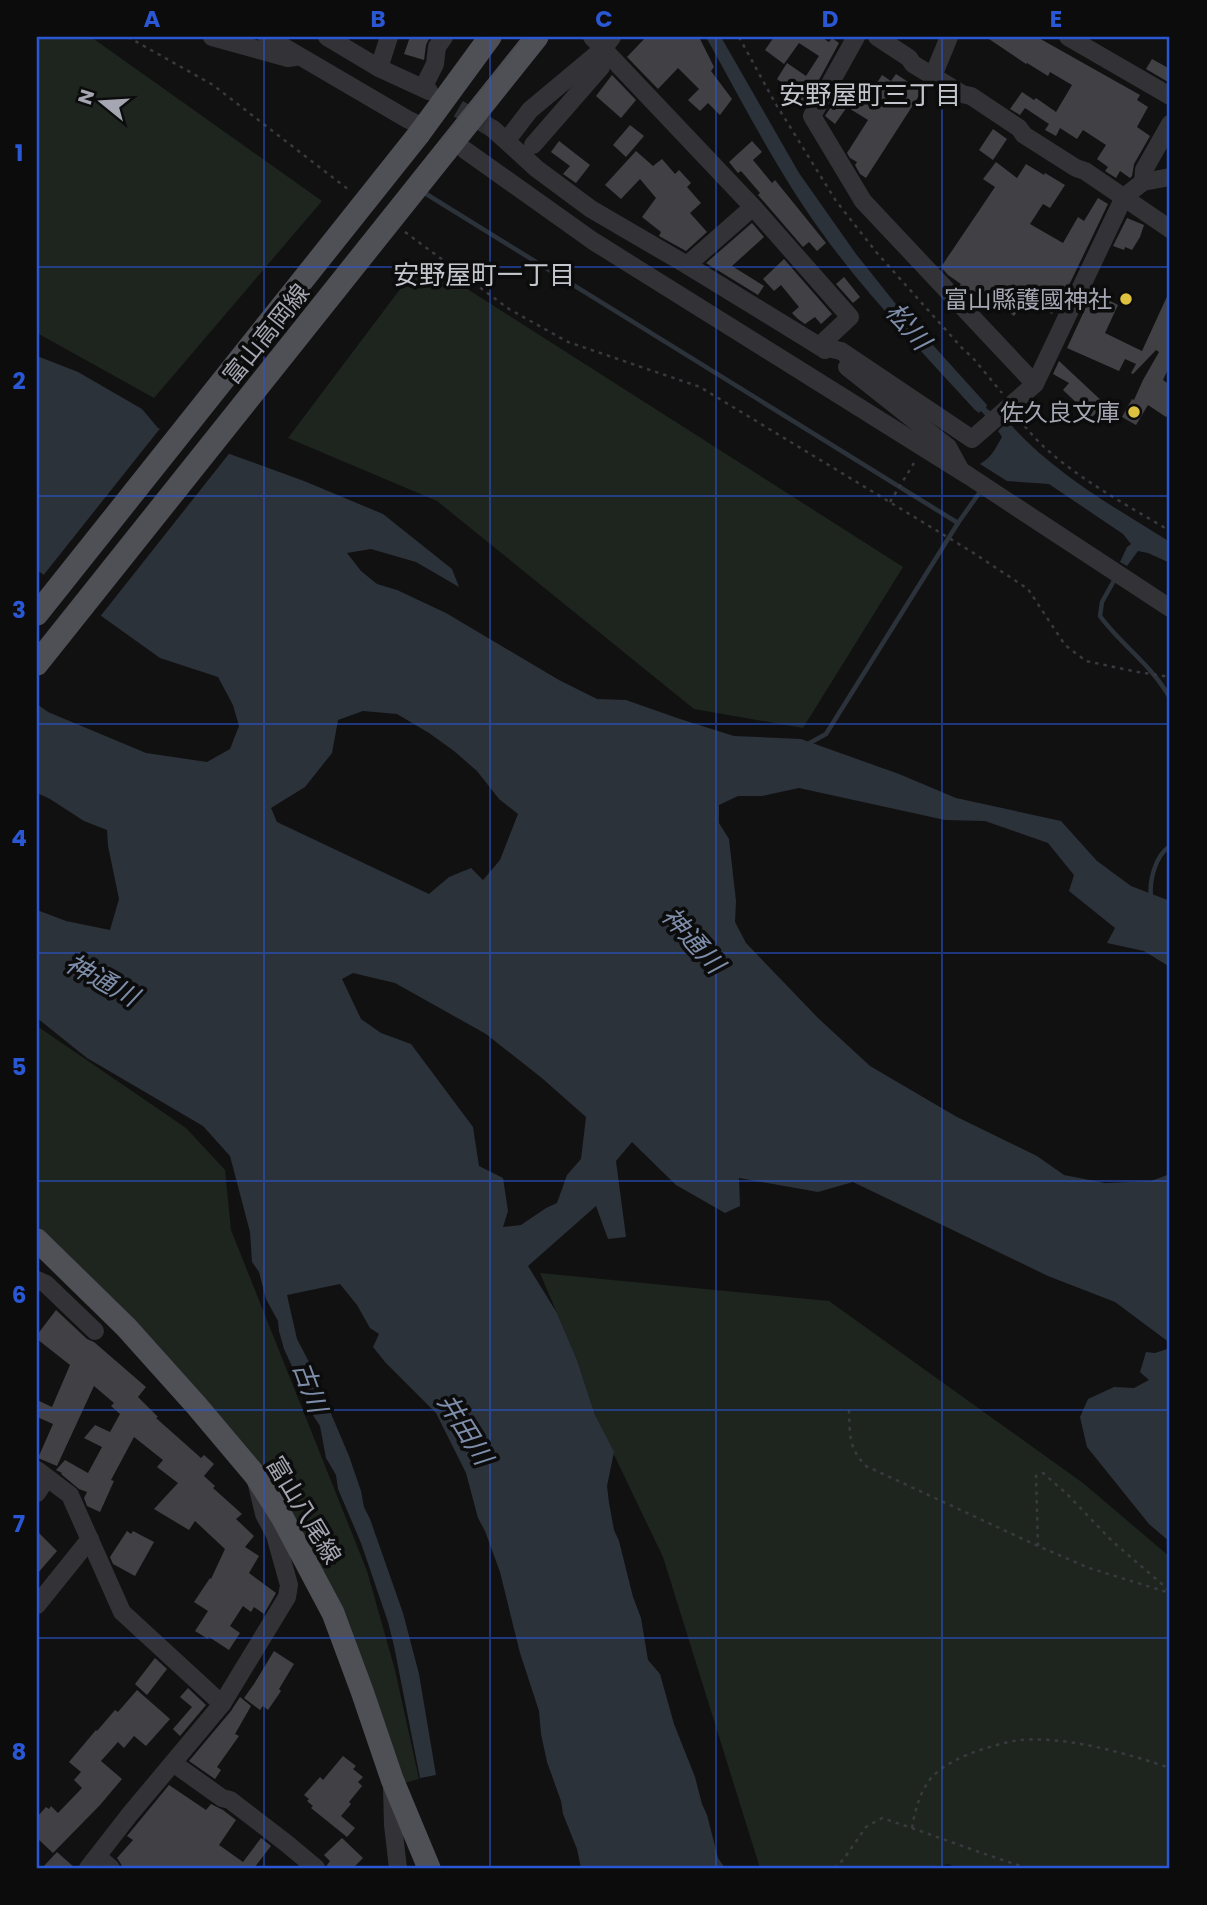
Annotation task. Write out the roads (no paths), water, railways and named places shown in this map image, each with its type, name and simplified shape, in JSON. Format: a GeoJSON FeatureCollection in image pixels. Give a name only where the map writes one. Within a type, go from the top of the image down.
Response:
{"type":"FeatureCollection","features":[{"type":"Feature","properties":{"kind":"main road","name":"富山高岡線"},"geometry":{"type":"LineString","coordinates":[[37,614],[422,131],[490,37]]}},
{"type":"Feature","properties":{"kind":"main road","name":"富山高岡線"},"geometry":{"type":"LineString","coordinates":[[37,664],[456,150],[537,37]]}},
{"type":"Feature","properties":{"kind":"main road","name":"富山八尾線"},"geometry":{"type":"LineString","coordinates":[[37,1240],[126,1327],[196,1405],[255,1475],[282,1517],[333,1612],[392,1779],[429,1868]]}},
{"type":"Feature","properties":{"kind":"street"},"geometry":{"type":"LineString","coordinates":[[212,37],[288,58],[302,57]]}},
{"type":"Feature","properties":{"kind":"street"},"geometry":{"type":"LineString","coordinates":[[267,37],[407,119],[422,131]]}},
{"type":"Feature","properties":{"kind":"street"},"geometry":{"type":"LineString","coordinates":[[327,37],[380,68],[426,90],[435,64],[437,47],[444,37]]}},
{"type":"Feature","properties":{"kind":"street"},"geometry":{"type":"LineString","coordinates":[[380,68],[389,37]]}},
{"type":"Feature","properties":{"kind":"street"},"geometry":{"type":"LineString","coordinates":[[856,37],[812,116],[863,201],[1035,384]]}},
{"type":"Feature","properties":{"kind":"street"},"geometry":{"type":"LineString","coordinates":[[877,37],[909,58],[913,64],[962,94],[971,96],[1019,128],[1024,135],[1085,171],[1170,229]]}},
{"type":"Feature","properties":{"kind":"street"},"geometry":{"type":"LineString","coordinates":[[933,76],[949,37]]}},
{"type":"Feature","properties":{"kind":"street"},"geometry":{"type":"LineString","coordinates":[[1068,37],[1170,96]]}},
{"type":"Feature","properties":{"kind":"street"},"geometry":{"type":"LineString","coordinates":[[602,41],[530,110],[500,134],[537,169],[591,209],[819,346],[948,447],[962,472]]}},
{"type":"Feature","properties":{"kind":"street"},"geometry":{"type":"LineString","coordinates":[[602,41],[850,317],[819,346]]}},
{"type":"Feature","properties":{"kind":"street"},"geometry":{"type":"LineString","coordinates":[[533,145],[601,67],[602,41]]}},
{"type":"Feature","properties":{"kind":"street"},"geometry":{"type":"LineString","coordinates":[[1143,182],[1144,170],[1170,124]]}},
{"type":"Feature","properties":{"kind":"street"},"geometry":{"type":"LineString","coordinates":[[456,150],[593,241],[962,472],[1170,608]]}},
{"type":"Feature","properties":{"kind":"street"},"geometry":{"type":"LineString","coordinates":[[819,346],[841,351],[972,439],[1035,384],[1124,197],[1143,182],[1170,177]]}},
{"type":"Feature","properties":{"kind":"street"},"geometry":{"type":"LineString","coordinates":[[687,265],[753,207]]}},
{"type":"Feature","properties":{"kind":"street"},"geometry":{"type":"LineString","coordinates":[[37,1281],[46,1284],[95,1331]]}},
{"type":"Feature","properties":{"kind":"street"},"geometry":{"type":"LineString","coordinates":[[37,1493],[42,1474],[70,1495],[122,1612],[222,1704]]}},
{"type":"Feature","properties":{"kind":"street"},"geometry":{"type":"LineString","coordinates":[[99,1864],[173,1763],[222,1704],[287,1597],[289,1585],[275,1535],[264,1514],[255,1475]]}},
{"type":"Feature","properties":{"kind":"street"},"geometry":{"type":"LineString","coordinates":[[37,1605],[90,1539]]}},
{"type":"Feature","properties":{"kind":"street"},"geometry":{"type":"LineString","coordinates":[[173,1763],[222,1798],[230,1800],[316,1868]]}},
{"type":"Feature","properties":{"kind":"street"},"geometry":{"type":"LineString","coordinates":[[392,1779],[398,1868]]}},
{"type":"Feature","properties":{"kind":"water","name":"松川"},"geometry":{"type":"Polygon","coordinates":[[[706,37],[721,37],[799,173],[856,254],[895,303],[987,405],[986,408],[993,413],[988,419],[981,411],[979,413],[975,410],[908,337],[864,287],[823,234],[778,166],[706,37]]]}},
{"type":"Feature","properties":{"kind":"water"},"geometry":{"type":"Polygon","coordinates":[[[37,356],[78,372],[142,409],[158,428],[304,481],[383,514],[452,569],[459,587],[416,562],[371,549],[347,553],[361,571],[377,584],[397,590],[446,613],[559,680],[597,699],[626,700],[734,736],[801,739],[899,774],[956,798],[1061,821],[1097,861],[1131,886],[1170,901],[1170,967],[1144,951],[1107,943],[1115,928],[1069,891],[1074,875],[1048,843],[985,821],[945,820],[799,788],[762,796],[738,796],[719,805],[719,823],[729,839],[736,901],[735,922],[746,943],[818,1018],[870,1066],[957,1117],[1037,1156],[1064,1175],[1105,1183],[1151,1181],[1170,1174],[1170,1343],[1115,1302],[1048,1276],[853,1182],[818,1192],[739,1178],[740,1206],[725,1213],[676,1185],[632,1142],[616,1161],[626,1237],[608,1239],[596,1206],[528,1266],[557,1313],[577,1360],[595,1415],[614,1452],[607,1486],[609,1503],[614,1530],[641,1618],[648,1660],[660,1674],[674,1724],[707,1815],[718,1858],[725,1868],[581,1868],[547,1762],[539,1711],[520,1653],[500,1572],[478,1518],[466,1473],[436,1413],[373,1347],[379,1334],[370,1328],[357,1305],[340,1284],[287,1295],[297,1339],[349,1456],[364,1507],[403,1613],[419,1674],[436,1775],[420,1778],[388,1622],[361,1543],[338,1489],[336,1475],[326,1458],[320,1426],[307,1406],[284,1349],[278,1321],[266,1299],[259,1272],[252,1262],[250,1232],[230,1156],[203,1126],[87,1058],[37,1018],[37,910],[66,921],[110,930],[119,899],[107,830],[84,821],[37,793],[37,704],[48,712],[146,753],[207,762],[230,749],[239,726],[233,705],[218,677],[160,658],[37,570],[37,356]],[[363,711],[338,720],[332,753],[305,787],[271,808],[277,822],[429,894],[449,877],[471,868],[483,880],[500,860],[518,814],[499,799],[477,771],[429,733],[397,714],[363,711]],[[353,973],[342,979],[361,1019],[381,1033],[411,1044],[473,1127],[479,1166],[503,1178],[508,1211],[503,1227],[521,1225],[557,1203],[567,1175],[581,1159],[586,1117],[486,1034],[395,983],[353,973]]]}},
{"type":"Feature","properties":{"kind":"water"},"geometry":{"type":"Polygon","coordinates":[[[1005,424],[1007,427],[1011,425],[1028,443],[1086,489],[1170,542],[1170,563],[1138,551],[1127,566],[1120,562],[1131,544],[1123,534],[1049,484],[1007,481],[980,464],[988,459],[995,449],[1002,437],[998,431],[1005,424]]]}},
{"type":"Feature","properties":{"kind":"water"},"geometry":{"type":"Polygon","coordinates":[[[1170,1348],[1170,1542],[1149,1524],[1087,1447],[1080,1417],[1088,1399],[1114,1387],[1134,1388],[1149,1380],[1140,1372],[1146,1352],[1155,1353],[1170,1348]]]}},
{"type":"Feature","properties":{"kind":"waterway"},"geometry":{"type":"LineString","coordinates":[[423,192],[958,523]]}},
{"type":"Feature","properties":{"kind":"waterway"},"geometry":{"type":"LineString","coordinates":[[806,745],[826,734],[982,489]]}},
{"type":"Feature","properties":{"kind":"waterway"},"geometry":{"type":"LineString","coordinates":[[1116,577],[1102,602],[1100,616],[1154,675],[1170,698]]}},
{"type":"Feature","properties":{"kind":"waterway"},"geometry":{"type":"LineString","coordinates":[[1151,898],[1154,869],[1160,856],[1170,846]]}},
{"type":"Feature","properties":{"kind":"tunnel"},"geometry":{"type":"LineString","coordinates":[[435,95],[493,129]]}},
{"type":"Feature","properties":{"kind":"tram line"},"geometry":{"type":"LineString","coordinates":[[37,646],[523,37]]}},
{"type":"Feature","properties":{"kind":"place","name":"富山縣護國神社"},"geometry":{"type":"Point","coordinates":[1126,299]}},
{"type":"Feature","properties":{"kind":"place","name":"佐久良文庫"},"geometry":{"type":"Point","coordinates":[1134,412]}},
{"type":"Feature","properties":{"kind":"district","name":"安野屋町三丁目"},"geometry":{"type":"Point","coordinates":[870,95]}},
{"type":"Feature","properties":{"kind":"district","name":"安野屋町一丁目"},"geometry":{"type":"Point","coordinates":[484,275]}},
{"type":"Feature","properties":{"kind":"water label","name":"神通川"},"geometry":{"type":"Point","coordinates":[693,940]}},
{"type":"Feature","properties":{"kind":"water label","name":"神通川"},"geometry":{"type":"Point","coordinates":[102,980]}},
{"type":"Feature","properties":{"kind":"water label","name":"古川"},"geometry":{"type":"Point","coordinates":[310,1387]}},
{"type":"Feature","properties":{"kind":"water label","name":"井田川"},"geometry":{"type":"Point","coordinates":[465,1429]}}]}
